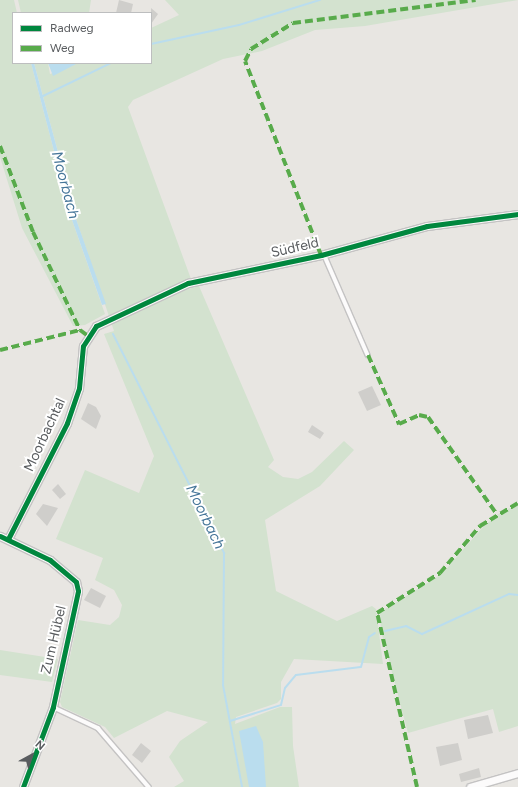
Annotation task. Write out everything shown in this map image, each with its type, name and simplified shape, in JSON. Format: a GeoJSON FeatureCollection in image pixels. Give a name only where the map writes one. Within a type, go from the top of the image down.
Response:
{"type":"FeatureCollection","features":[{"type":"Feature","properties":{"kind":"street","name":"Südfeld"},"geometry":{"type":"LineString","coordinates":[[87,335],[96,326],[188,283],[324,254],[427,226],[518,214]]}},
{"type":"Feature","properties":{"kind":"street","name":"Moorbachtal"},"geometry":{"type":"LineString","coordinates":[[8,539],[67,423],[79,388],[87,335]]}},
{"type":"Feature","properties":{"kind":"street","name":"Zum Hübel"},"geometry":{"type":"LineString","coordinates":[[0,536],[50,560],[76,582],[78,591],[53,707],[23,787]]}},
{"type":"Feature","properties":{"kind":"street"},"geometry":{"type":"LineString","coordinates":[[470,787],[518,773]]}},
{"type":"Feature","properties":{"kind":"lane"},"geometry":{"type":"LineString","coordinates":[[324,254],[368,355]]}},
{"type":"Feature","properties":{"kind":"lane"},"geometry":{"type":"LineString","coordinates":[[53,707],[98,728],[149,787]]}},
{"type":"Feature","properties":{"kind":"green space"},"geometry":{"type":"Polygon","coordinates":[[[0,0],[14,0],[17,12],[12,12],[12,64],[31,64],[72,220],[105,314],[85,325],[73,326],[22,228],[0,157],[0,0]]]}},
{"type":"Feature","properties":{"kind":"green space"},"geometry":{"type":"Polygon","coordinates":[[[18,0],[91,0],[89,12],[21,12],[18,0]]]}},
{"type":"Feature","properties":{"kind":"green space"},"geometry":{"type":"Polygon","coordinates":[[[165,0],[518,0],[365,26],[315,30],[262,51],[223,59],[133,100],[128,107],[191,279],[179,283],[181,291],[199,286],[274,460],[268,467],[283,477],[298,479],[312,472],[344,441],[354,450],[320,486],[265,520],[276,591],[337,621],[372,606],[376,609],[383,664],[294,659],[281,682],[281,699],[277,703],[236,717],[235,724],[280,707],[292,707],[293,746],[299,787],[174,787],[184,781],[169,757],[180,741],[208,722],[167,711],[114,738],[105,727],[62,707],[60,702],[78,620],[110,625],[119,617],[122,605],[114,590],[95,580],[103,558],[56,539],[85,470],[139,493],[154,456],[104,334],[114,331],[76,219],[34,64],[48,64],[50,74],[75,64],[152,64],[152,28],[179,15],[165,0]]]}},
{"type":"Feature","properties":{"kind":"green space"},"geometry":{"type":"Polygon","coordinates":[[[518,504],[518,726],[499,732],[493,709],[408,733],[381,631],[380,612],[442,574],[482,528],[498,514],[518,504]]]}},
{"type":"Feature","properties":{"kind":"green space"},"geometry":{"type":"Polygon","coordinates":[[[0,650],[58,659],[52,682],[0,675],[0,650]]]}},
{"type":"Feature","properties":{"kind":"water"},"geometry":{"type":"Polygon","coordinates":[[[31,64],[34,64],[76,219],[106,304],[102,305],[72,220],[31,64]]]}},
{"type":"Feature","properties":{"kind":"water"},"geometry":{"type":"Polygon","coordinates":[[[48,64],[76,64],[53,76],[48,64]]]}},
{"type":"Feature","properties":{"kind":"water"},"geometry":{"type":"Polygon","coordinates":[[[256,726],[263,742],[266,787],[249,787],[239,731],[256,726]]]}},
{"type":"Feature","properties":{"kind":"building"},"geometry":{"type":"Polygon","coordinates":[[[119,0],[133,4],[131,12],[116,12],[119,0]]]}},
{"type":"Feature","properties":{"kind":"building"},"geometry":{"type":"Polygon","coordinates":[[[151,8],[158,14],[152,23],[152,12],[151,8]]]}},
{"type":"Feature","properties":{"kind":"building"},"geometry":{"type":"Polygon","coordinates":[[[372,386],[381,405],[367,411],[358,392],[372,386]]]}},
{"type":"Feature","properties":{"kind":"building"},"geometry":{"type":"Polygon","coordinates":[[[88,403],[96,407],[101,416],[96,429],[81,419],[88,403]]]}},
{"type":"Feature","properties":{"kind":"building"},"geometry":{"type":"Polygon","coordinates":[[[312,425],[324,433],[320,439],[308,432],[312,425]]]}},
{"type":"Feature","properties":{"kind":"building"},"geometry":{"type":"Polygon","coordinates":[[[58,484],[66,494],[60,499],[52,490],[58,484]]]}},
{"type":"Feature","properties":{"kind":"building"},"geometry":{"type":"Polygon","coordinates":[[[43,504],[58,508],[47,526],[36,514],[43,504]]]}},
{"type":"Feature","properties":{"kind":"building"},"geometry":{"type":"Polygon","coordinates":[[[91,588],[106,596],[100,608],[84,600],[91,588]]]}},
{"type":"Feature","properties":{"kind":"building"},"geometry":{"type":"Polygon","coordinates":[[[488,715],[493,733],[468,739],[464,720],[488,715]]]}},
{"type":"Feature","properties":{"kind":"building"},"geometry":{"type":"Polygon","coordinates":[[[141,743],[151,751],[142,763],[132,755],[141,743]]]}},
{"type":"Feature","properties":{"kind":"building"},"geometry":{"type":"Polygon","coordinates":[[[458,743],[462,760],[440,766],[436,747],[458,743]]]}},
{"type":"Feature","properties":{"kind":"building"},"geometry":{"type":"Polygon","coordinates":[[[479,768],[481,777],[461,782],[459,774],[479,768]]]}},
{"type":"Feature","properties":{"kind":"waterway"},"geometry":{"type":"LineString","coordinates":[[152,44],[239,25],[320,0]]}},
{"type":"Feature","properties":{"kind":"waterway"},"geometry":{"type":"LineString","coordinates":[[41,97],[109,64]]}},
{"type":"Feature","properties":{"kind":"waterway","name":"Moorbach"},"geometry":{"type":"LineString","coordinates":[[113,334],[224,553],[223,685],[242,787]]}},
{"type":"Feature","properties":{"kind":"waterway"},"geometry":{"type":"LineString","coordinates":[[385,631],[406,626],[422,634],[509,594],[518,595]]}},
{"type":"Feature","properties":{"kind":"waterway"},"geometry":{"type":"LineString","coordinates":[[230,721],[281,705],[285,688],[296,675],[361,667],[369,637],[375,633]]}},
{"type":"Feature","properties":{"kind":"marked path"},"geometry":{"type":"LineString","coordinates":[[321,255],[245,61],[251,49],[293,23],[476,0]]}},
{"type":"Feature","properties":{"kind":"marked path"},"geometry":{"type":"LineString","coordinates":[[0,146],[33,232],[80,330],[87,335]]}},
{"type":"Feature","properties":{"kind":"marked path"},"geometry":{"type":"LineString","coordinates":[[0,350],[80,330]]}},
{"type":"Feature","properties":{"kind":"marked path"},"geometry":{"type":"LineString","coordinates":[[368,355],[399,424],[419,415],[428,417],[496,513]]}},
{"type":"Feature","properties":{"kind":"marked path"},"geometry":{"type":"LineString","coordinates":[[417,787],[377,613],[440,573],[480,526],[518,503]]}},
{"type":"Feature","properties":{"kind":"cycle path"},"geometry":{"type":"LineString","coordinates":[[8,539],[67,423],[79,388],[83,346],[96,326],[188,283],[321,255],[427,226],[518,214]]}},
{"type":"Feature","properties":{"kind":"cycle path"},"geometry":{"type":"LineString","coordinates":[[0,536],[50,560],[76,582],[78,591],[53,707],[23,787]]}}]}
